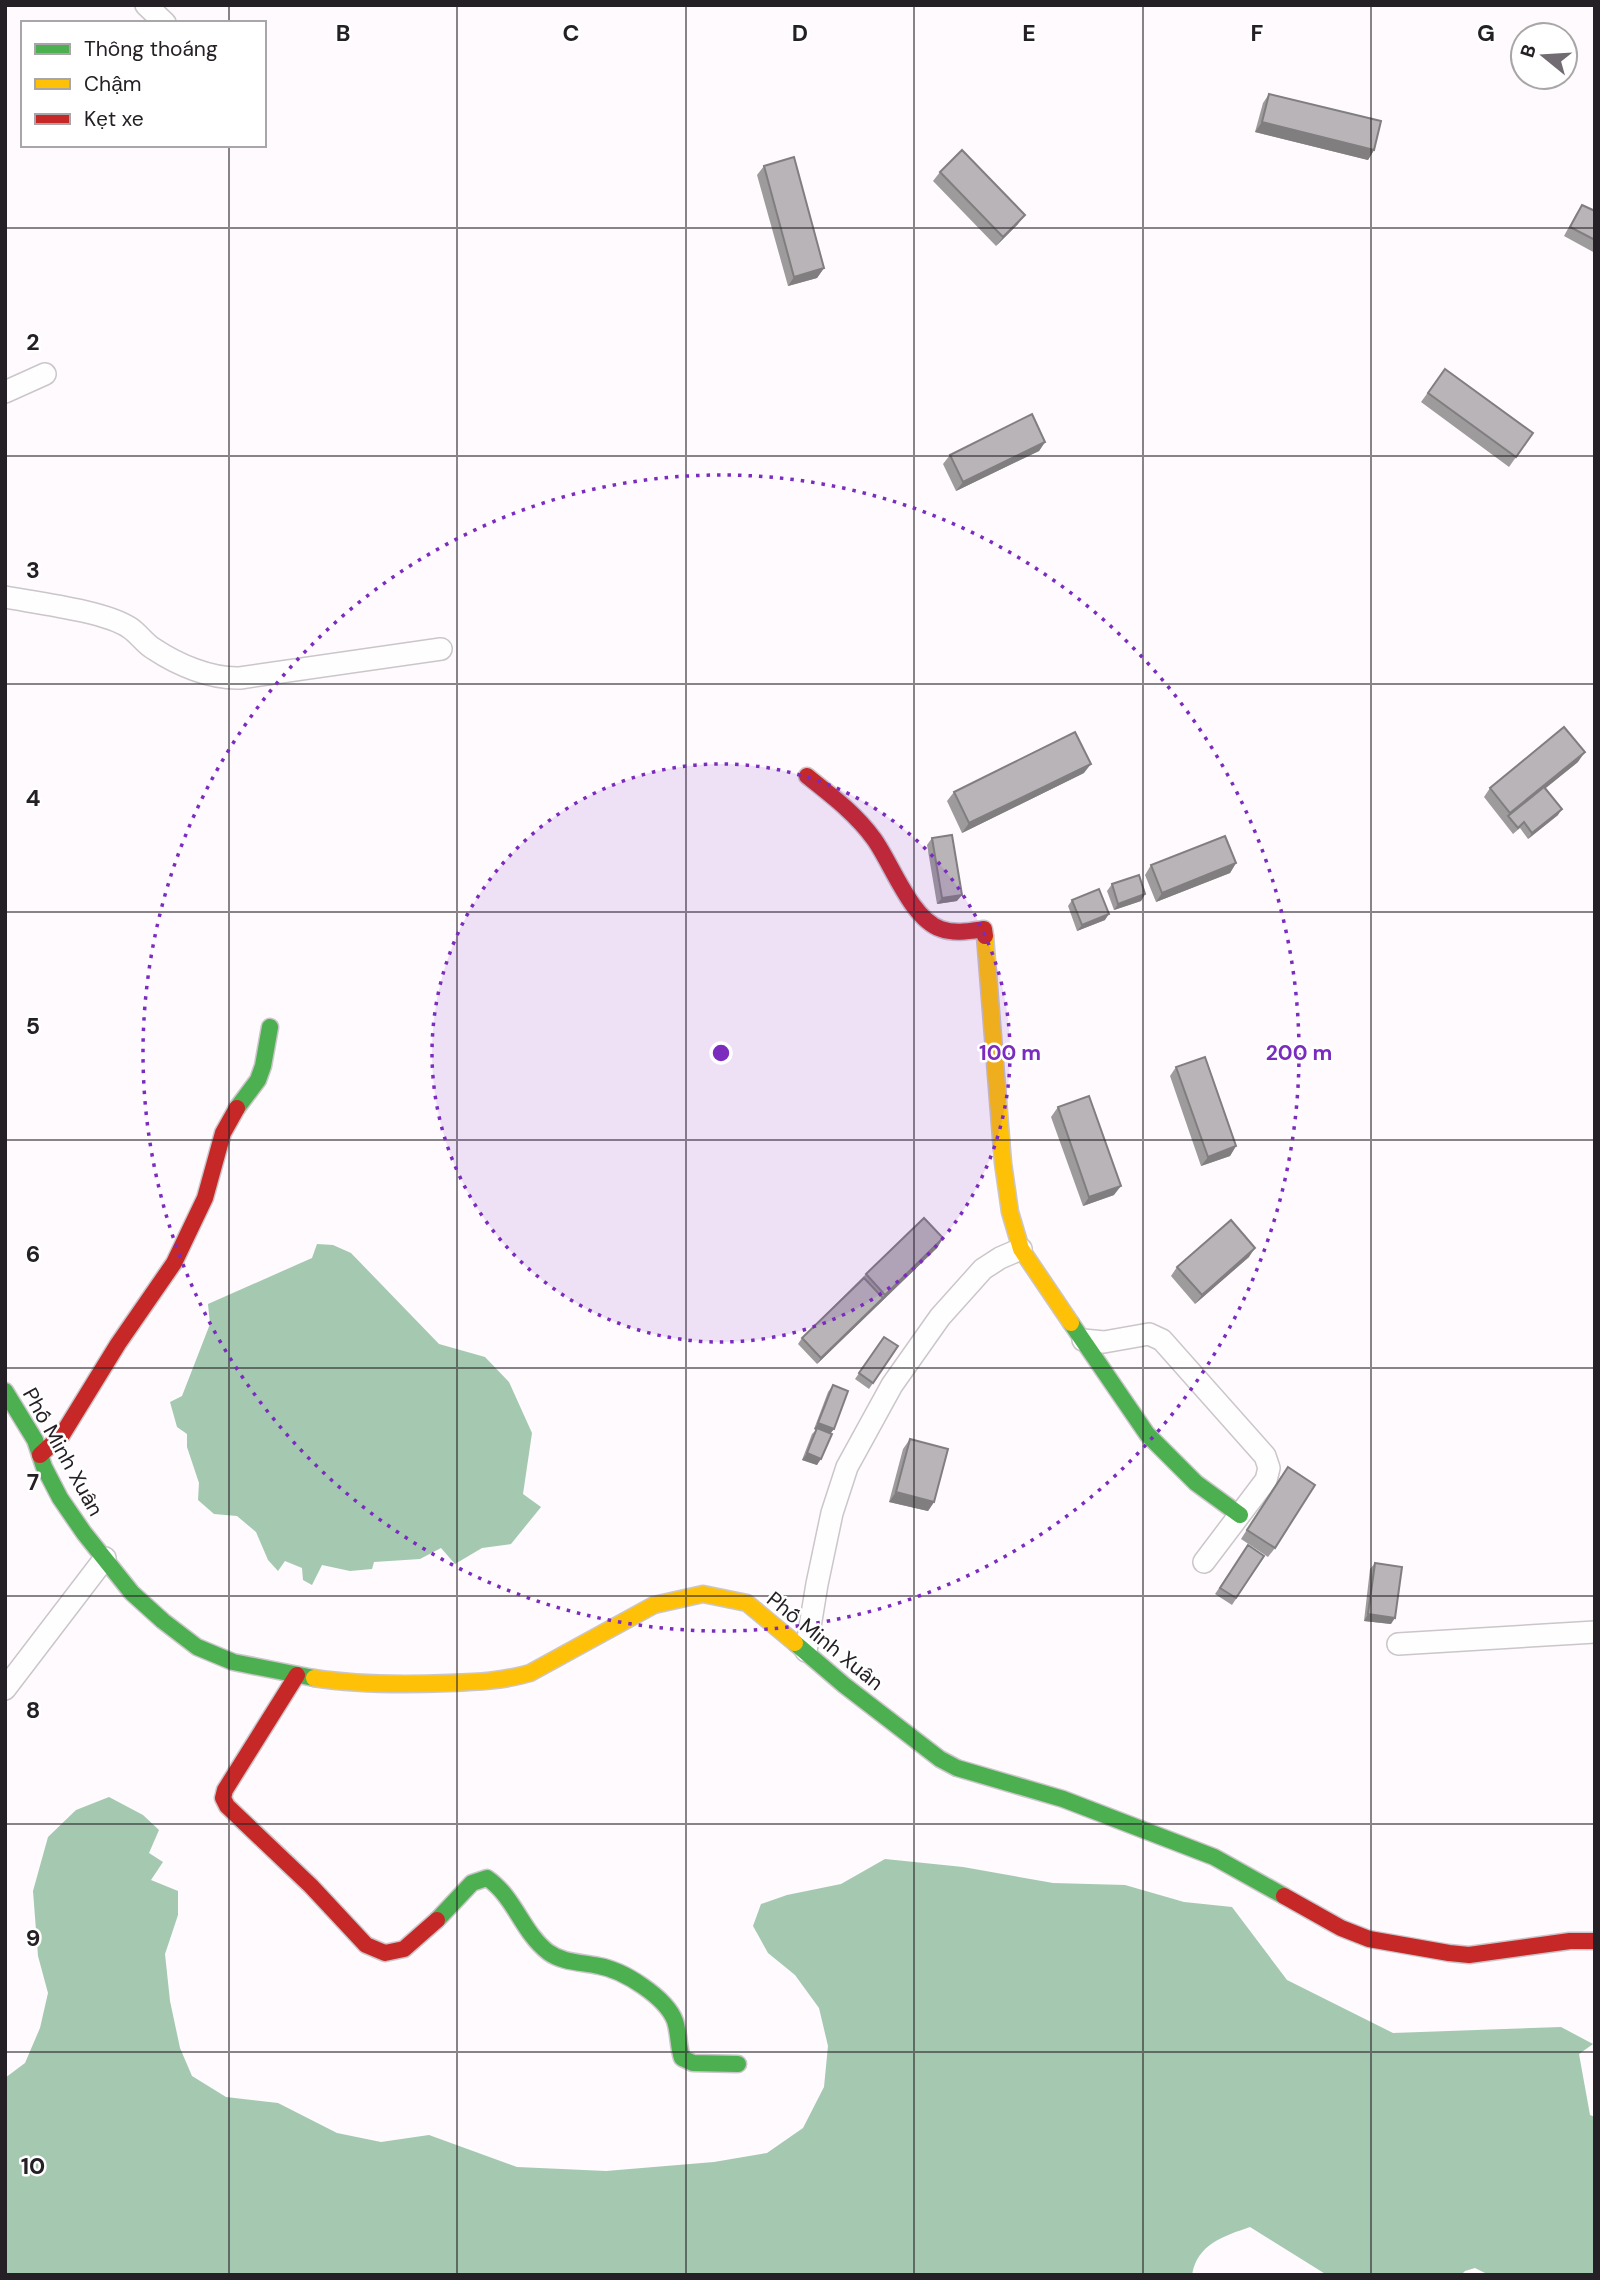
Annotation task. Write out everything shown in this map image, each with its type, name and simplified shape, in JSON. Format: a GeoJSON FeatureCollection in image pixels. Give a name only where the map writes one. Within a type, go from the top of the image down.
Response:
{"type":"FeatureCollection","features":[{"type":"Feature","properties":{"kind":"street"},"geometry":{"type":"LineString","coordinates":[[146,5],[163,21]]}},
{"type":"Feature","properties":{"kind":"street"},"geometry":{"type":"LineString","coordinates":[[5,392],[45,374]]}},
{"type":"Feature","properties":{"kind":"street"},"geometry":{"type":"LineString","coordinates":[[5,597],[100,616],[130,628],[153,649],[180,663],[221,678],[253,676],[441,649]]}},
{"type":"Feature","properties":{"kind":"street"},"geometry":{"type":"LineString","coordinates":[[807,776],[851,813],[874,838],[923,918],[938,928],[953,932],[984,929],[1003,1163],[1010,1212],[1021,1249],[1147,1434],[1196,1483],[1240,1515]]}},
{"type":"Feature","properties":{"kind":"street"},"geometry":{"type":"LineString","coordinates":[[40,1455],[62,1435],[118,1344],[174,1262],[205,1198],[223,1133],[232,1115],[258,1080],[270,1027]]}},
{"type":"Feature","properties":{"kind":"street"},"geometry":{"type":"LineString","coordinates":[[806,1651],[832,1513],[847,1467],[892,1385],[940,1317],[983,1269],[1021,1249]]}},
{"type":"Feature","properties":{"kind":"street"},"geometry":{"type":"LineString","coordinates":[[1083,1340],[1104,1342],[1149,1334],[1162,1340],[1265,1456],[1269,1468],[1266,1480],[1204,1562]]}},
{"type":"Feature","properties":{"kind":"street","name":"Phố Minh Xuân"},"geometry":{"type":"LineString","coordinates":[[5,1391],[25,1420],[60,1498],[84,1534],[132,1593],[197,1647],[233,1662],[346,1683],[401,1685],[510,1679],[530,1673],[654,1605],[703,1594],[730,1598],[747,1603],[844,1685],[927,1750],[957,1768],[1063,1799],[1213,1857],[1341,1928],[1369,1939],[1469,1955],[1570,1941],[1595,1941]]}},
{"type":"Feature","properties":{"kind":"street"},"geometry":{"type":"LineString","coordinates":[[5,1689],[105,1558]]}},
{"type":"Feature","properties":{"kind":"street"},"geometry":{"type":"LineString","coordinates":[[1398,1644],[1595,1632]]}},
{"type":"Feature","properties":{"kind":"street"},"geometry":{"type":"LineString","coordinates":[[297,1675],[225,1790],[223,1798],[227,1806],[311,1886],[366,1945],[385,1953],[404,1949],[448,1910],[472,1883],[487,1878],[498,1884],[530,1932],[552,1956],[565,1962],[609,1969],[637,1983],[668,2010],[675,2020],[678,2049],[682,2058],[694,2063],[738,2064]]}},
{"type":"Feature","properties":{"kind":"shaded area"},"geometry":{"type":"Polygon","coordinates":[[[317,1244],[333,1245],[351,1253],[439,1344],[485,1357],[509,1382],[532,1433],[523,1494],[541,1507],[511,1544],[482,1548],[455,1564],[441,1548],[420,1559],[374,1562],[372,1569],[350,1571],[322,1565],[312,1585],[303,1580],[302,1568],[285,1561],[278,1571],[268,1560],[256,1532],[237,1516],[214,1514],[198,1500],[199,1483],[187,1447],[187,1434],[177,1427],[170,1402],[182,1396],[210,1324],[208,1304],[312,1258],[317,1244]]]}},
{"type":"Feature","properties":{"kind":"shaded area"},"geometry":{"type":"Polygon","coordinates":[[[109,1797],[143,1815],[159,1830],[149,1853],[163,1862],[151,1880],[178,1891],[178,1915],[165,1954],[170,2001],[180,2048],[192,2076],[226,2097],[278,2103],[337,2133],[381,2142],[429,2135],[517,2167],[606,2171],[714,2162],[767,2153],[803,2128],[824,2087],[828,2046],[819,2008],[795,1975],[768,1953],[753,1926],[761,1904],[787,1895],[841,1884],[885,1859],[963,1867],[1053,1883],[1125,1885],[1184,1902],[1232,1907],[1287,1980],[1393,2033],[1561,2027],[1593,2044],[1579,2054],[1590,2115],[1595,2117],[1595,2275],[1489,2275],[1475,2268],[1461,2275],[1327,2275],[1250,2227],[1213,2243],[1200,2256],[1192,2275],[5,2275],[5,2078],[25,2063],[40,2028],[48,1993],[38,1956],[33,1891],[48,1837],[76,1810],[109,1797]]]}},
{"type":"Feature","properties":{"kind":"building"},"geometry":{"type":"Polygon","coordinates":[[[1269,94],[1381,121],[1374,150],[1262,122],[1269,94]]]}},
{"type":"Feature","properties":{"kind":"building"},"geometry":{"type":"Polygon","coordinates":[[[962,150],[1025,215],[1003,237],[940,172],[962,150]]]}},
{"type":"Feature","properties":{"kind":"building"},"geometry":{"type":"Polygon","coordinates":[[[794,157],[824,268],[794,277],[764,166],[794,157]]]}},
{"type":"Feature","properties":{"kind":"building"},"geometry":{"type":"Polygon","coordinates":[[[1582,205],[1595,211],[1595,240],[1570,227],[1582,205]]]}},
{"type":"Feature","properties":{"kind":"building"},"geometry":{"type":"Polygon","coordinates":[[[1445,369],[1533,433],[1516,457],[1428,393],[1445,369]]]}},
{"type":"Feature","properties":{"kind":"building"},"geometry":{"type":"Polygon","coordinates":[[[1032,414],[1045,442],[963,482],[950,455],[1032,414]]]}},
{"type":"Feature","properties":{"kind":"building"},"geometry":{"type":"Polygon","coordinates":[[[1564,727],[1585,752],[1510,813],[1490,788],[1564,727]]]}},
{"type":"Feature","properties":{"kind":"building"},"geometry":{"type":"Polygon","coordinates":[[[1075,732],[1091,764],[969,823],[954,792],[1075,732]]]}},
{"type":"Feature","properties":{"kind":"building"},"geometry":{"type":"Polygon","coordinates":[[[1544,787],[1562,809],[1532,833],[1524,822],[1518,828],[1508,816],[1544,787]]]}},
{"type":"Feature","properties":{"kind":"building"},"geometry":{"type":"Polygon","coordinates":[[[952,835],[962,895],[942,898],[932,838],[952,835]]]}},
{"type":"Feature","properties":{"kind":"building"},"geometry":{"type":"Polygon","coordinates":[[[1225,836],[1236,863],[1162,893],[1151,865],[1225,836]]]}},
{"type":"Feature","properties":{"kind":"building"},"geometry":{"type":"Polygon","coordinates":[[[1139,875],[1145,894],[1118,904],[1112,884],[1139,875]]]}},
{"type":"Feature","properties":{"kind":"building"},"geometry":{"type":"Polygon","coordinates":[[[1099,889],[1109,914],[1082,925],[1072,900],[1099,889]]]}},
{"type":"Feature","properties":{"kind":"building"},"geometry":{"type":"Polygon","coordinates":[[[1205,1057],[1236,1146],[1208,1157],[1176,1067],[1205,1057]]]}},
{"type":"Feature","properties":{"kind":"building"},"geometry":{"type":"Polygon","coordinates":[[[1089,1096],[1121,1186],[1089,1197],[1058,1107],[1089,1096]]]}},
{"type":"Feature","properties":{"kind":"building"},"geometry":{"type":"Polygon","coordinates":[[[924,1218],[943,1238],[885,1295],[866,1274],[924,1218]]]}},
{"type":"Feature","properties":{"kind":"building"},"geometry":{"type":"Polygon","coordinates":[[[1231,1220],[1255,1248],[1202,1295],[1177,1267],[1231,1220]]]}},
{"type":"Feature","properties":{"kind":"building"},"geometry":{"type":"Polygon","coordinates":[[[864,1278],[883,1298],[821,1358],[802,1338],[864,1278]]]}},
{"type":"Feature","properties":{"kind":"building"},"geometry":{"type":"Polygon","coordinates":[[[884,1337],[898,1346],[873,1383],[859,1373],[884,1337]]]}},
{"type":"Feature","properties":{"kind":"building"},"geometry":{"type":"Polygon","coordinates":[[[833,1385],[848,1391],[834,1429],[818,1423],[833,1385]]]}},
{"type":"Feature","properties":{"kind":"building"},"geometry":{"type":"Polygon","coordinates":[[[817,1428],[832,1434],[821,1459],[807,1453],[817,1428]]]}},
{"type":"Feature","properties":{"kind":"building"},"geometry":{"type":"Polygon","coordinates":[[[910,1439],[948,1449],[934,1502],[896,1492],[910,1439]]]}},
{"type":"Feature","properties":{"kind":"building"},"geometry":{"type":"Polygon","coordinates":[[[1288,1467],[1315,1485],[1275,1548],[1247,1530],[1288,1467]]]}},
{"type":"Feature","properties":{"kind":"building"},"geometry":{"type":"Polygon","coordinates":[[[1248,1545],[1264,1556],[1236,1598],[1220,1588],[1248,1545]]]}},
{"type":"Feature","properties":{"kind":"building"},"geometry":{"type":"Polygon","coordinates":[[[1375,1563],[1402,1567],[1395,1618],[1368,1614],[1375,1563]]]}},
{"type":"Feature","properties":{"kind":"traffic: fast"},"geometry":{"type":"LineString","coordinates":[[237,1108],[258,1080],[270,1027]]}},
{"type":"Feature","properties":{"kind":"traffic: fast"},"geometry":{"type":"LineString","coordinates":[[1071,1323],[1147,1434],[1196,1483],[1240,1515]]}},
{"type":"Feature","properties":{"kind":"traffic: fast"},"geometry":{"type":"LineString","coordinates":[[5,1391],[35,1440],[44,1467],[60,1498],[132,1593],[197,1647],[233,1662],[314,1678]]}},
{"type":"Feature","properties":{"kind":"traffic: fast"},"geometry":{"type":"LineString","coordinates":[[795,1643],[844,1685],[940,1759],[957,1768],[1063,1799],[1214,1857],[1284,1896]]}},
{"type":"Feature","properties":{"kind":"traffic: fast"},"geometry":{"type":"LineString","coordinates":[[437,1920],[472,1883],[487,1878],[505,1895],[531,1935],[548,1952],[566,1960],[620,1973],[643,1986],[663,2003],[675,2021],[682,2058],[693,2063],[738,2064]]}},
{"type":"Feature","properties":{"kind":"traffic: slow"},"geometry":{"type":"LineString","coordinates":[[985,936],[1003,1163],[1010,1212],[1021,1249],[1071,1323]]}},
{"type":"Feature","properties":{"kind":"traffic: slow"},"geometry":{"type":"LineString","coordinates":[[314,1678],[415,1684],[480,1682],[520,1676],[654,1605],[703,1594],[747,1603],[795,1643]]}},
{"type":"Feature","properties":{"kind":"traffic: jam"},"geometry":{"type":"LineString","coordinates":[[807,776],[843,805],[867,830],[911,903],[930,923],[952,931],[984,929],[985,936]]}},
{"type":"Feature","properties":{"kind":"traffic: jam"},"geometry":{"type":"LineString","coordinates":[[40,1455],[62,1435],[118,1344],[174,1263],[205,1198],[223,1133],[237,1108]]}},
{"type":"Feature","properties":{"kind":"traffic: jam"},"geometry":{"type":"LineString","coordinates":[[297,1675],[225,1790],[223,1798],[227,1806],[311,1886],[366,1945],[385,1953],[404,1949],[437,1920]]}},
{"type":"Feature","properties":{"kind":"traffic: jam"},"geometry":{"type":"LineString","coordinates":[[1284,1896],[1341,1928],[1369,1939],[1449,1953],[1469,1955],[1570,1941],[1595,1941]]}}]}
